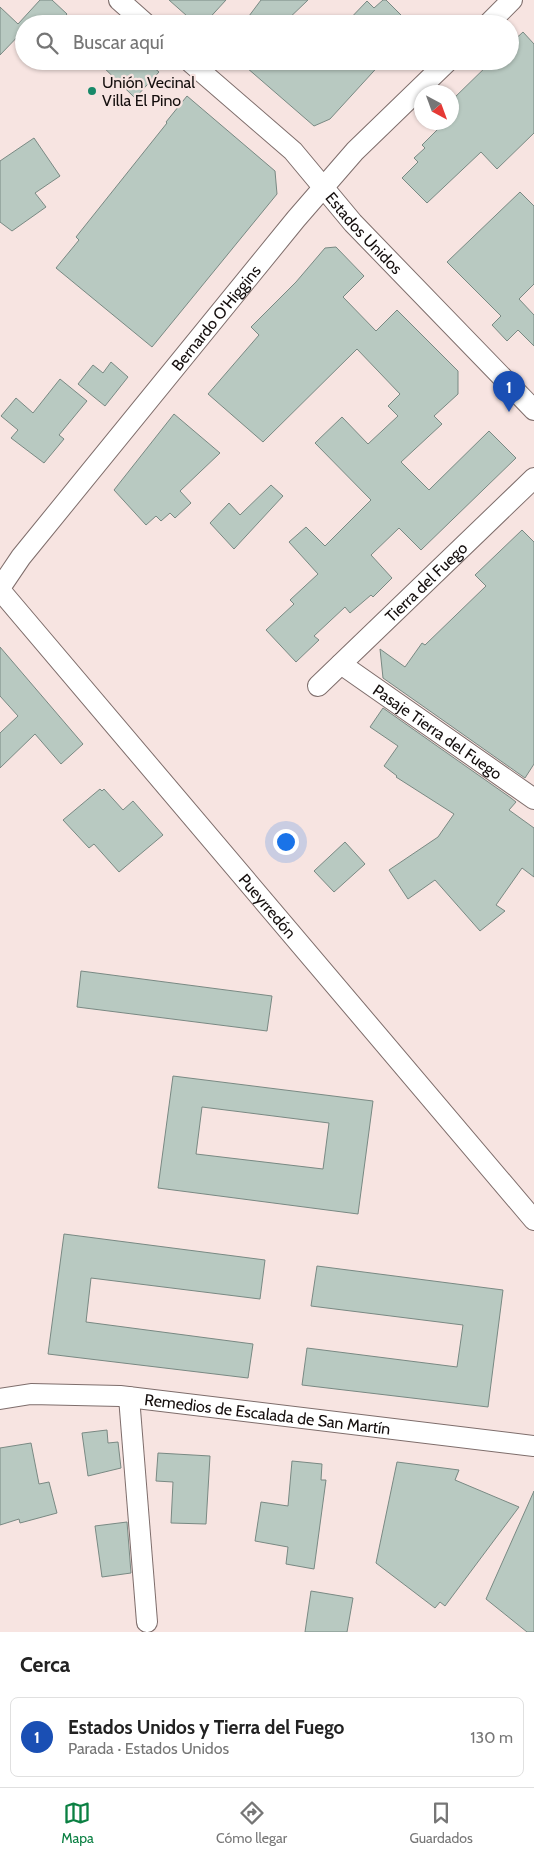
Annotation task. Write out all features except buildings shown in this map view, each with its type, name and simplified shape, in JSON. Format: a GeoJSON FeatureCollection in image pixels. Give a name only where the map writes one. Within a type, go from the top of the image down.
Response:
{"type":"FeatureCollection","features":[{"type":"Feature","properties":{"kind":"street"},"geometry":{"type":"LineString","coordinates":[[119,0],[136,15]]}},
{"type":"Feature","properties":{"kind":"street"},"geometry":{"type":"LineString","coordinates":[[497,15],[512,0]]}},
{"type":"Feature","properties":{"kind":"street","name":"Estados Unidos"},"geometry":{"type":"LineString","coordinates":[[199,70],[293,151],[353,223],[534,410]]}},
{"type":"Feature","properties":{"kind":"street","name":"Bernardo O'Higgins"},"geometry":{"type":"LineString","coordinates":[[0,589],[21,557],[323,188],[355,151],[439,70]]}},
{"type":"Feature","properties":{"kind":"street","name":"Tierra del Fuego"},"geometry":{"type":"LineString","coordinates":[[318,686],[534,478]]}},
{"type":"Feature","properties":{"kind":"street","name":"Pueyrredón"},"geometry":{"type":"LineString","coordinates":[[0,589],[534,1220]]}},
{"type":"Feature","properties":{"kind":"street","name":"Pasaje Tierra del Fuego"},"geometry":{"type":"LineString","coordinates":[[341,664],[534,799]]}},
{"type":"Feature","properties":{"kind":"street","name":"Remedios de Escalada de San Martín"},"geometry":{"type":"LineString","coordinates":[[0,1399],[31,1394],[129,1397],[534,1446]]}},
{"type":"Feature","properties":{"kind":"street"},"geometry":{"type":"LineString","coordinates":[[129,1397],[147,1622]]}},
{"type":"Feature","properties":{"kind":"place","name":"Unión Vecinal Villa El Pino"},"geometry":{"type":"Point","coordinates":[92,91]}},
{"type":"Feature","properties":{"kind":"place","name":"Estados Unidos y Tierra del Fuego"},"geometry":{"type":"Point","coordinates":[509,412]}}]}
